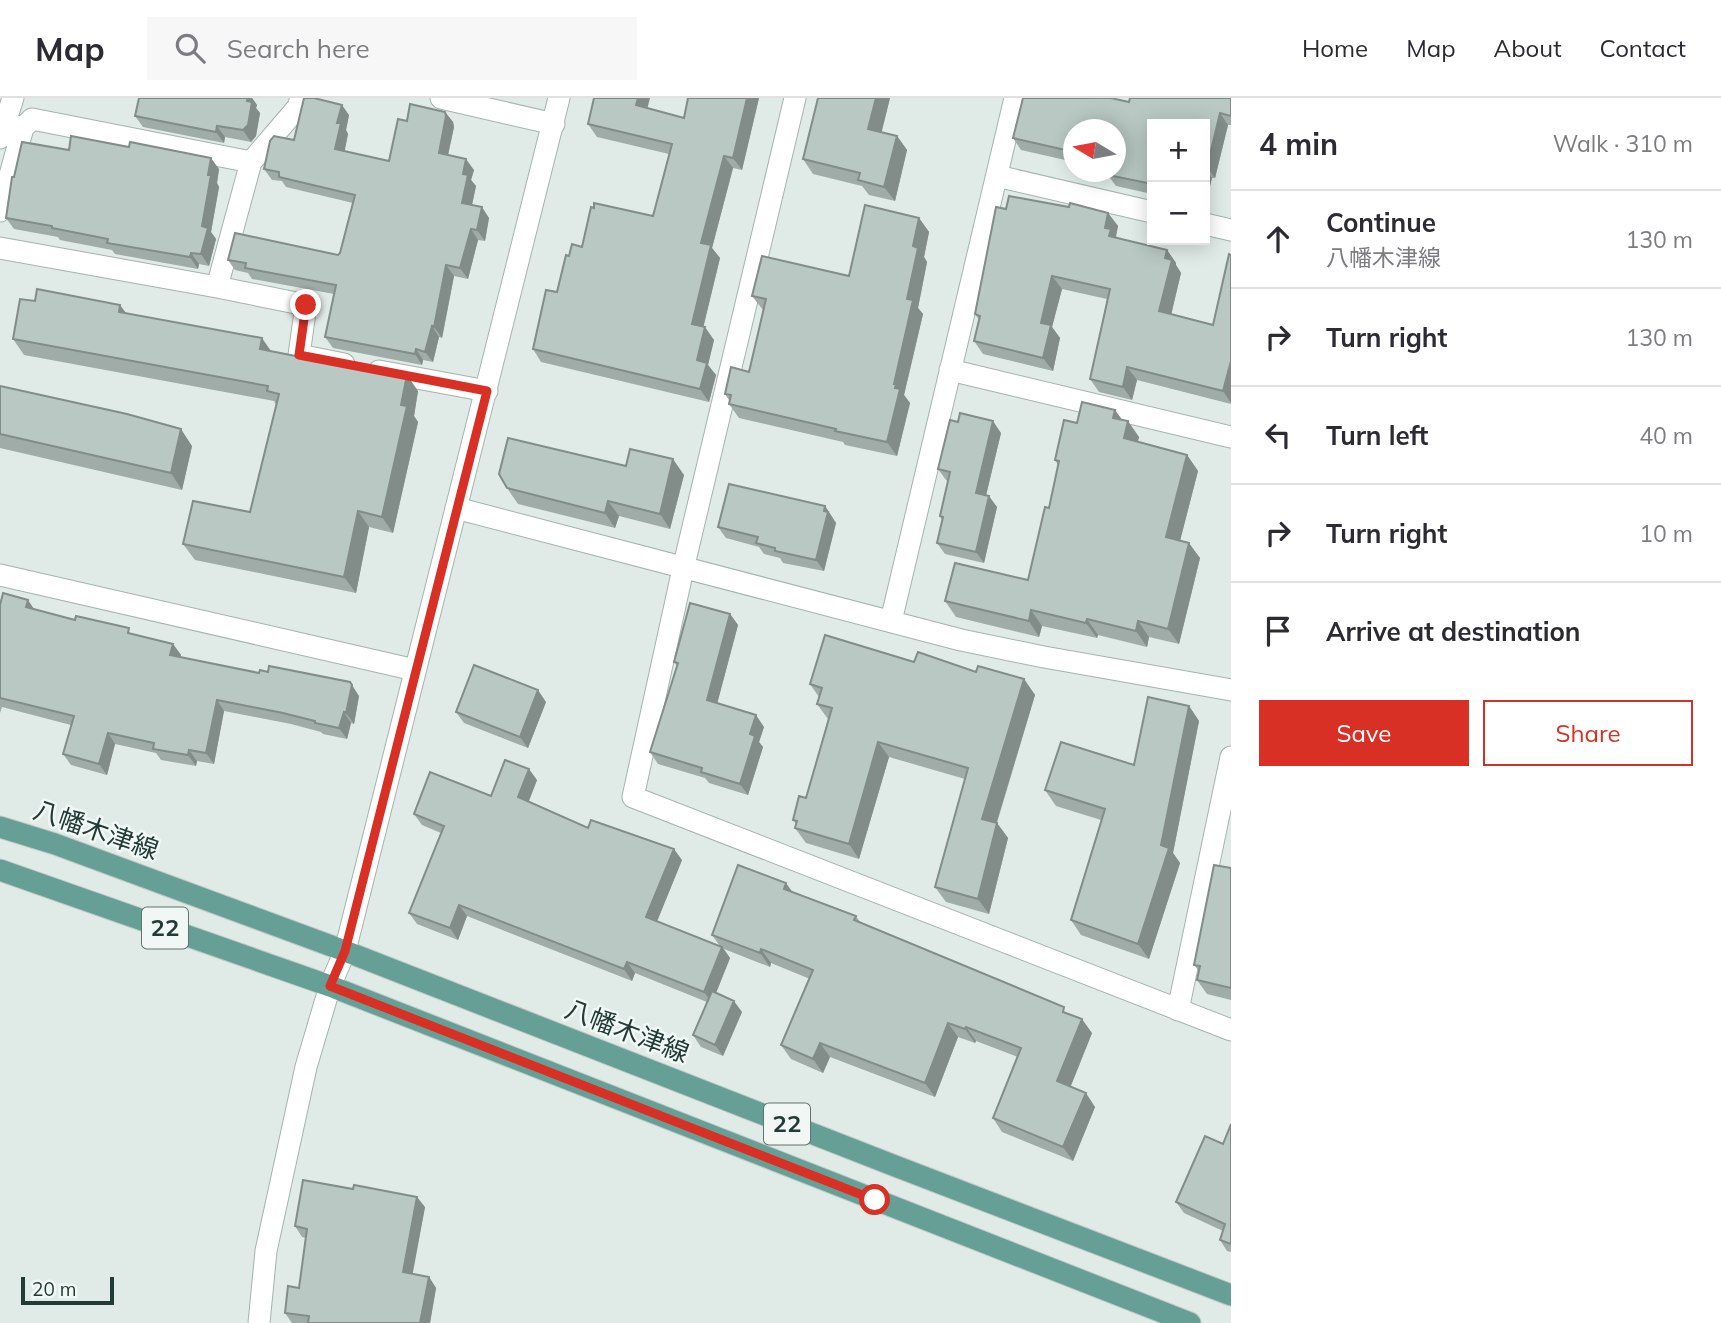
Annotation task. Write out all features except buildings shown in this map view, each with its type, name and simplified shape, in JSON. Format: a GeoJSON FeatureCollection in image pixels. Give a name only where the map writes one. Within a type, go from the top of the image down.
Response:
{"type":"FeatureCollection","features":[{"type":"Feature","properties":{"kind":"main road","name":"八幡木津線"},"geometry":{"type":"LineString","coordinates":[[0,827],[55,844],[345,951],[1231,1295]]}},
{"type":"Feature","properties":{"kind":"main road","name":"22"},"geometry":{"type":"LineString","coordinates":[[0,870],[330,986],[1190,1323]]}},
{"type":"Feature","properties":{"kind":"street"},"geometry":{"type":"LineString","coordinates":[[0,211],[13,98]]}},
{"type":"Feature","properties":{"kind":"street"},"geometry":{"type":"LineString","coordinates":[[217,287],[251,162],[298,107],[301,98]]}},
{"type":"Feature","properties":{"kind":"street"},"geometry":{"type":"LineString","coordinates":[[441,98],[554,124]]}},
{"type":"Feature","properties":{"kind":"street"},"geometry":{"type":"LineString","coordinates":[[259,1323],[266,1251],[306,1067],[330,986],[345,951],[559,98]]}},
{"type":"Feature","properties":{"kind":"street"},"geometry":{"type":"LineString","coordinates":[[795,98],[683,569],[634,797],[1231,1030]]}},
{"type":"Feature","properties":{"kind":"street"},"geometry":{"type":"LineString","coordinates":[[891,621],[1015,98]]}},
{"type":"Feature","properties":{"kind":"street"},"geometry":{"type":"LineString","coordinates":[[9,130],[32,119],[251,162]]}},
{"type":"Feature","properties":{"kind":"street"},"geometry":{"type":"LineString","coordinates":[[997,176],[1147,211]]}},
{"type":"Feature","properties":{"kind":"street"},"geometry":{"type":"LineString","coordinates":[[1210,225],[1231,230]]}},
{"type":"Feature","properties":{"kind":"street"},"geometry":{"type":"LineString","coordinates":[[0,248],[306,305],[299,355],[487,391]]}},
{"type":"Feature","properties":{"kind":"street"},"geometry":{"type":"LineString","coordinates":[[950,370],[1231,436]]}},
{"type":"Feature","properties":{"kind":"street"},"geometry":{"type":"LineString","coordinates":[[456,508],[961,640],[1231,690]]}},
{"type":"Feature","properties":{"kind":"street"},"geometry":{"type":"LineString","coordinates":[[0,575],[415,670]]}},
{"type":"Feature","properties":{"kind":"street"},"geometry":{"type":"LineString","coordinates":[[1178,1010],[1231,757]]}},
{"type":"Feature","properties":{"kind":"route"},"geometry":{"type":"LineString","coordinates":[[306,305],[299,355],[487,391],[345,951],[330,986],[875,1200]]}}]}
